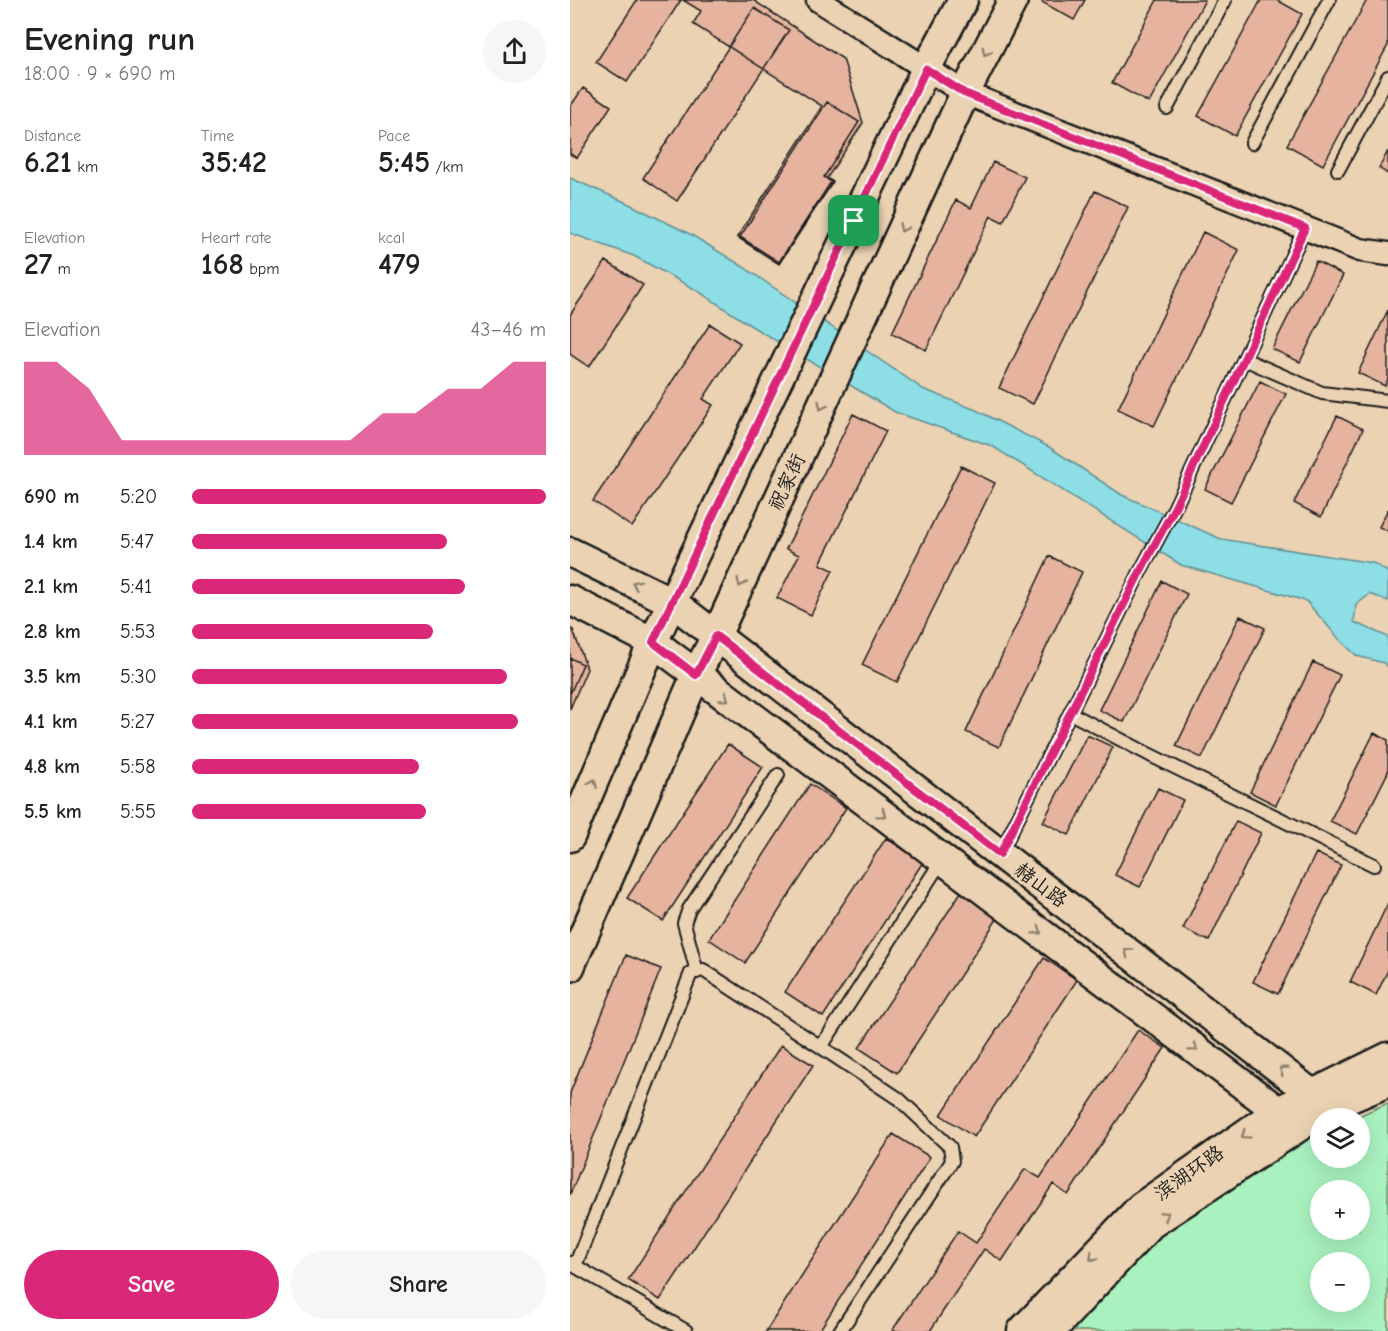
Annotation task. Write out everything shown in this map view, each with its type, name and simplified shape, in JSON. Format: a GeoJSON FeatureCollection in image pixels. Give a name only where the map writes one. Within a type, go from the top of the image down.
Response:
{"type":"FeatureCollection","features":[{"type":"Feature","properties":{"kind":"street"},"geometry":{"type":"LineString","coordinates":[[818,0],[964,93],[1360,250],[1388,254]]}},
{"type":"Feature","properties":{"kind":"street"},"geometry":{"type":"LineString","coordinates":[[570,837],[653,642],[926,69],[963,0]]}},
{"type":"Feature","properties":{"kind":"street","name":"祝家街"},"geometry":{"type":"LineString","coordinates":[[570,967],[696,675],[716,636],[964,93],[1013,0]]}},
{"type":"Feature","properties":{"kind":"street","name":"赭山路"},"geometry":{"type":"LineString","coordinates":[[570,552],[672,602],[1322,1100]]}},
{"type":"Feature","properties":{"kind":"street","name":"赭山路"},"geometry":{"type":"LineString","coordinates":[[570,600],[653,642],[1287,1119]]}},
{"type":"Feature","properties":{"kind":"street","name":"滨湖环路"},"geometry":{"type":"LineString","coordinates":[[1022,1331],[1141,1208],[1322,1100],[1388,1057]]}},
{"type":"Feature","properties":{"kind":"street","name":"滨湖环路"},"geometry":{"type":"LineString","coordinates":[[1322,1100],[1388,1082]]}},
{"type":"Feature","properties":{"kind":"street","name":"滨湖环路"},"geometry":{"type":"LineString","coordinates":[[1051,1331],[1151,1224],[1287,1119]]}},
{"type":"Feature","properties":{"kind":"lane"},"geometry":{"type":"LineString","coordinates":[[1167,108],[1225,0]]}},
{"type":"Feature","properties":{"kind":"lane"},"geometry":{"type":"LineString","coordinates":[[1252,143],[1329,0]]}},
{"type":"Feature","properties":{"kind":"lane"},"geometry":{"type":"LineString","coordinates":[[1338,170],[1388,77]]}},
{"type":"Feature","properties":{"kind":"lane"},"geometry":{"type":"LineString","coordinates":[[1000,854],[1140,572],[1175,507],[1305,228]]}},
{"type":"Feature","properties":{"kind":"lane"},"geometry":{"type":"LineString","coordinates":[[1244,359],[1322,393],[1388,401]]}},
{"type":"Feature","properties":{"kind":"lane"},"geometry":{"type":"LineString","coordinates":[[1070,713],[1374,865]]}},
{"type":"Feature","properties":{"kind":"lane"},"geometry":{"type":"LineString","coordinates":[[697,972],[684,923],[689,909],[778,774]]}},
{"type":"Feature","properties":{"kind":"lane"},"geometry":{"type":"LineString","coordinates":[[821,1047],[942,860]]}},
{"type":"Feature","properties":{"kind":"lane"},"geometry":{"type":"LineString","coordinates":[[686,1331],[573,1265],[691,973],[703,970],[899,1099],[950,1147],[952,1161],[840,1331]]}},
{"type":"Feature","properties":{"kind":"green space"},"geometry":{"type":"Polygon","coordinates":[[[1388,1103],[1388,1331],[1068,1331],[1147,1240],[1281,1151],[1310,1138],[1310,1168],[1370,1168],[1370,1111],[1388,1103]]]}},
{"type":"Feature","properties":{"kind":"water"},"geometry":{"type":"Polygon","coordinates":[[[570,178],[690,234],[742,266],[923,389],[976,410],[1049,447],[1122,495],[1221,539],[1373,563],[1388,572],[1388,601],[1370,594],[1356,605],[1354,622],[1388,637],[1388,667],[1384,663],[1357,656],[1306,601],[1181,565],[992,446],[895,412],[753,327],[698,291],[634,256],[570,233],[570,178]]]}},
{"type":"Feature","properties":{"kind":"building"},"geometry":{"type":"Polygon","coordinates":[[[637,0],[681,0],[627,82],[596,62],[637,0]]]}},
{"type":"Feature","properties":{"kind":"building"},"geometry":{"type":"Polygon","coordinates":[[[683,0],[753,0],[843,59],[863,123],[827,178],[833,182],[779,264],[737,237],[822,106],[693,24],[701,11],[683,0]]]}},
{"type":"Feature","properties":{"kind":"building"},"geometry":{"type":"Polygon","coordinates":[[[1043,0],[1085,0],[1074,20],[1042,2],[1043,0]]]}},
{"type":"Feature","properties":{"kind":"building"},"geometry":{"type":"Polygon","coordinates":[[[1157,0],[1205,0],[1149,103],[1112,83],[1157,0]]]}},
{"type":"Feature","properties":{"kind":"building"},"geometry":{"type":"Polygon","coordinates":[[[1261,0],[1277,0],[1302,14],[1235,136],[1198,116],[1261,0]]]}},
{"type":"Feature","properties":{"kind":"building"},"geometry":{"type":"Polygon","coordinates":[[[1367,0],[1388,0],[1388,45],[1323,165],[1287,145],[1367,0]]]}},
{"type":"Feature","properties":{"kind":"building"},"geometry":{"type":"Polygon","coordinates":[[[754,8],[789,30],[677,201],[643,178],[754,8]]]}},
{"type":"Feature","properties":{"kind":"building"},"geometry":{"type":"Polygon","coordinates":[[[583,88],[611,106],[577,158],[570,154],[570,107],[583,88]]]}},
{"type":"Feature","properties":{"kind":"building"},"geometry":{"type":"Polygon","coordinates":[[[827,102],[859,122],[824,177],[831,182],[779,262],[740,237],[827,102]]]}},
{"type":"Feature","properties":{"kind":"building"},"geometry":{"type":"Polygon","coordinates":[[[1388,151],[1388,174],[1379,168],[1388,151]]]}},
{"type":"Feature","properties":{"kind":"building"},"geometry":{"type":"Polygon","coordinates":[[[993,162],[1025,177],[1003,222],[991,216],[926,350],[892,333],[956,200],[971,208],[993,162]]]}},
{"type":"Feature","properties":{"kind":"building"},"geometry":{"type":"Polygon","coordinates":[[[1095,191],[1128,207],[1033,404],[999,388],[1095,191]]]}},
{"type":"Feature","properties":{"kind":"building"},"geometry":{"type":"Polygon","coordinates":[[[1203,232],[1239,250],[1154,426],[1118,409],[1203,232]]]}},
{"type":"Feature","properties":{"kind":"building"},"geometry":{"type":"Polygon","coordinates":[[[606,261],[643,285],[589,367],[570,354],[570,315],[606,261]]]}},
{"type":"Feature","properties":{"kind":"building"},"geometry":{"type":"Polygon","coordinates":[[[1316,261],[1343,275],[1300,362],[1272,349],[1316,261]]]}},
{"type":"Feature","properties":{"kind":"building"},"geometry":{"type":"Polygon","coordinates":[[[1388,310],[1388,379],[1385,386],[1358,373],[1388,310]]]}},
{"type":"Feature","properties":{"kind":"building"},"geometry":{"type":"Polygon","coordinates":[[[710,324],[740,343],[703,399],[713,405],[632,527],[593,501],[710,324]]]}},
{"type":"Feature","properties":{"kind":"building"},"geometry":{"type":"Polygon","coordinates":[[[1260,381],[1286,394],[1231,502],[1205,489],[1260,381]]]}},
{"type":"Feature","properties":{"kind":"building"},"geometry":{"type":"Polygon","coordinates":[[[853,414],[886,431],[820,564],[833,570],[811,615],[777,598],[799,555],[786,549],[853,414]]]}},
{"type":"Feature","properties":{"kind":"building"},"geometry":{"type":"Polygon","coordinates":[[[1337,416],[1363,429],[1321,517],[1294,503],[1337,416]]]}},
{"type":"Feature","properties":{"kind":"building"},"geometry":{"type":"Polygon","coordinates":[[[961,466],[995,483],[897,682],[862,665],[961,466]]]}},
{"type":"Feature","properties":{"kind":"building"},"geometry":{"type":"Polygon","coordinates":[[[1388,509],[1388,531],[1379,527],[1388,509]]]}},
{"type":"Feature","properties":{"kind":"building"},"geometry":{"type":"Polygon","coordinates":[[[1049,556],[1082,572],[999,747],[966,732],[1049,556]]]}},
{"type":"Feature","properties":{"kind":"building"},"geometry":{"type":"Polygon","coordinates":[[[1162,581],[1187,594],[1124,722],[1099,710],[1162,581]]]}},
{"type":"Feature","properties":{"kind":"building"},"geometry":{"type":"Polygon","coordinates":[[[1240,616],[1265,628],[1202,758],[1176,746],[1240,616]]]}},
{"type":"Feature","properties":{"kind":"building"},"geometry":{"type":"Polygon","coordinates":[[[570,628],[573,630],[587,669],[570,709],[570,628]]]}},
{"type":"Feature","properties":{"kind":"building"},"geometry":{"type":"Polygon","coordinates":[[[570,658],[583,664],[570,694],[570,658]]]}},
{"type":"Feature","properties":{"kind":"building"},"geometry":{"type":"Polygon","coordinates":[[[1313,662],[1340,675],[1276,805],[1250,792],[1313,662]]]}},
{"type":"Feature","properties":{"kind":"building"},"geometry":{"type":"Polygon","coordinates":[[[1374,733],[1388,740],[1388,772],[1357,834],[1330,821],[1374,733]]]}},
{"type":"Feature","properties":{"kind":"building"},"geometry":{"type":"Polygon","coordinates":[[[1087,735],[1113,747],[1069,835],[1043,822],[1087,735]]]}},
{"type":"Feature","properties":{"kind":"building"},"geometry":{"type":"Polygon","coordinates":[[[728,744],[763,767],[663,921],[627,898],[728,744]]]}},
{"type":"Feature","properties":{"kind":"building"},"geometry":{"type":"Polygon","coordinates":[[[810,784],[846,808],[745,963],[709,939],[810,784]]]}},
{"type":"Feature","properties":{"kind":"building"},"geometry":{"type":"Polygon","coordinates":[[[1158,788],[1183,800],[1140,887],[1115,875],[1158,788]]]}},
{"type":"Feature","properties":{"kind":"building"},"geometry":{"type":"Polygon","coordinates":[[[1236,821],[1261,833],[1209,941],[1183,929],[1236,821]]]}},
{"type":"Feature","properties":{"kind":"building"},"geometry":{"type":"Polygon","coordinates":[[[886,838],[923,862],[823,1017],[785,992],[886,838]]]}},
{"type":"Feature","properties":{"kind":"building"},"geometry":{"type":"Polygon","coordinates":[[[1316,853],[1341,865],[1278,994],[1253,982],[1316,853]]]}},
{"type":"Feature","properties":{"kind":"building"},"geometry":{"type":"Polygon","coordinates":[[[961,892],[999,916],[897,1073],[859,1048],[961,892]]]}},
{"type":"Feature","properties":{"kind":"building"},"geometry":{"type":"Polygon","coordinates":[[[1388,903],[1388,970],[1376,995],[1350,982],[1388,903]]]}},
{"type":"Feature","properties":{"kind":"building"},"geometry":{"type":"Polygon","coordinates":[[[626,955],[661,969],[570,1195],[570,1093],[626,955]]]}},
{"type":"Feature","properties":{"kind":"building"},"geometry":{"type":"Polygon","coordinates":[[[1044,958],[1077,980],[974,1137],[941,1115],[1044,958]]]}},
{"type":"Feature","properties":{"kind":"building"},"geometry":{"type":"Polygon","coordinates":[[[1138,1030],[1165,1048],[1068,1195],[1053,1184],[1002,1261],[984,1249],[930,1331],[892,1331],[958,1231],[976,1243],[1025,1169],[1040,1178],[1138,1030]]]}},
{"type":"Feature","properties":{"kind":"building"},"geometry":{"type":"Polygon","coordinates":[[[781,1045],[813,1065],[660,1300],[628,1280],[781,1045]]]}},
{"type":"Feature","properties":{"kind":"building"},"geometry":{"type":"Polygon","coordinates":[[[893,1134],[930,1157],[819,1331],[766,1331],[893,1134]]]}},
{"type":"Feature","properties":{"kind":"route"},"geometry":{"type":"LineString","coordinates":[[926,69],[964,93],[1305,228],[1175,507],[1140,572],[1000,854],[716,636],[696,675],[653,642],[854,221],[926,69]]}}]}
